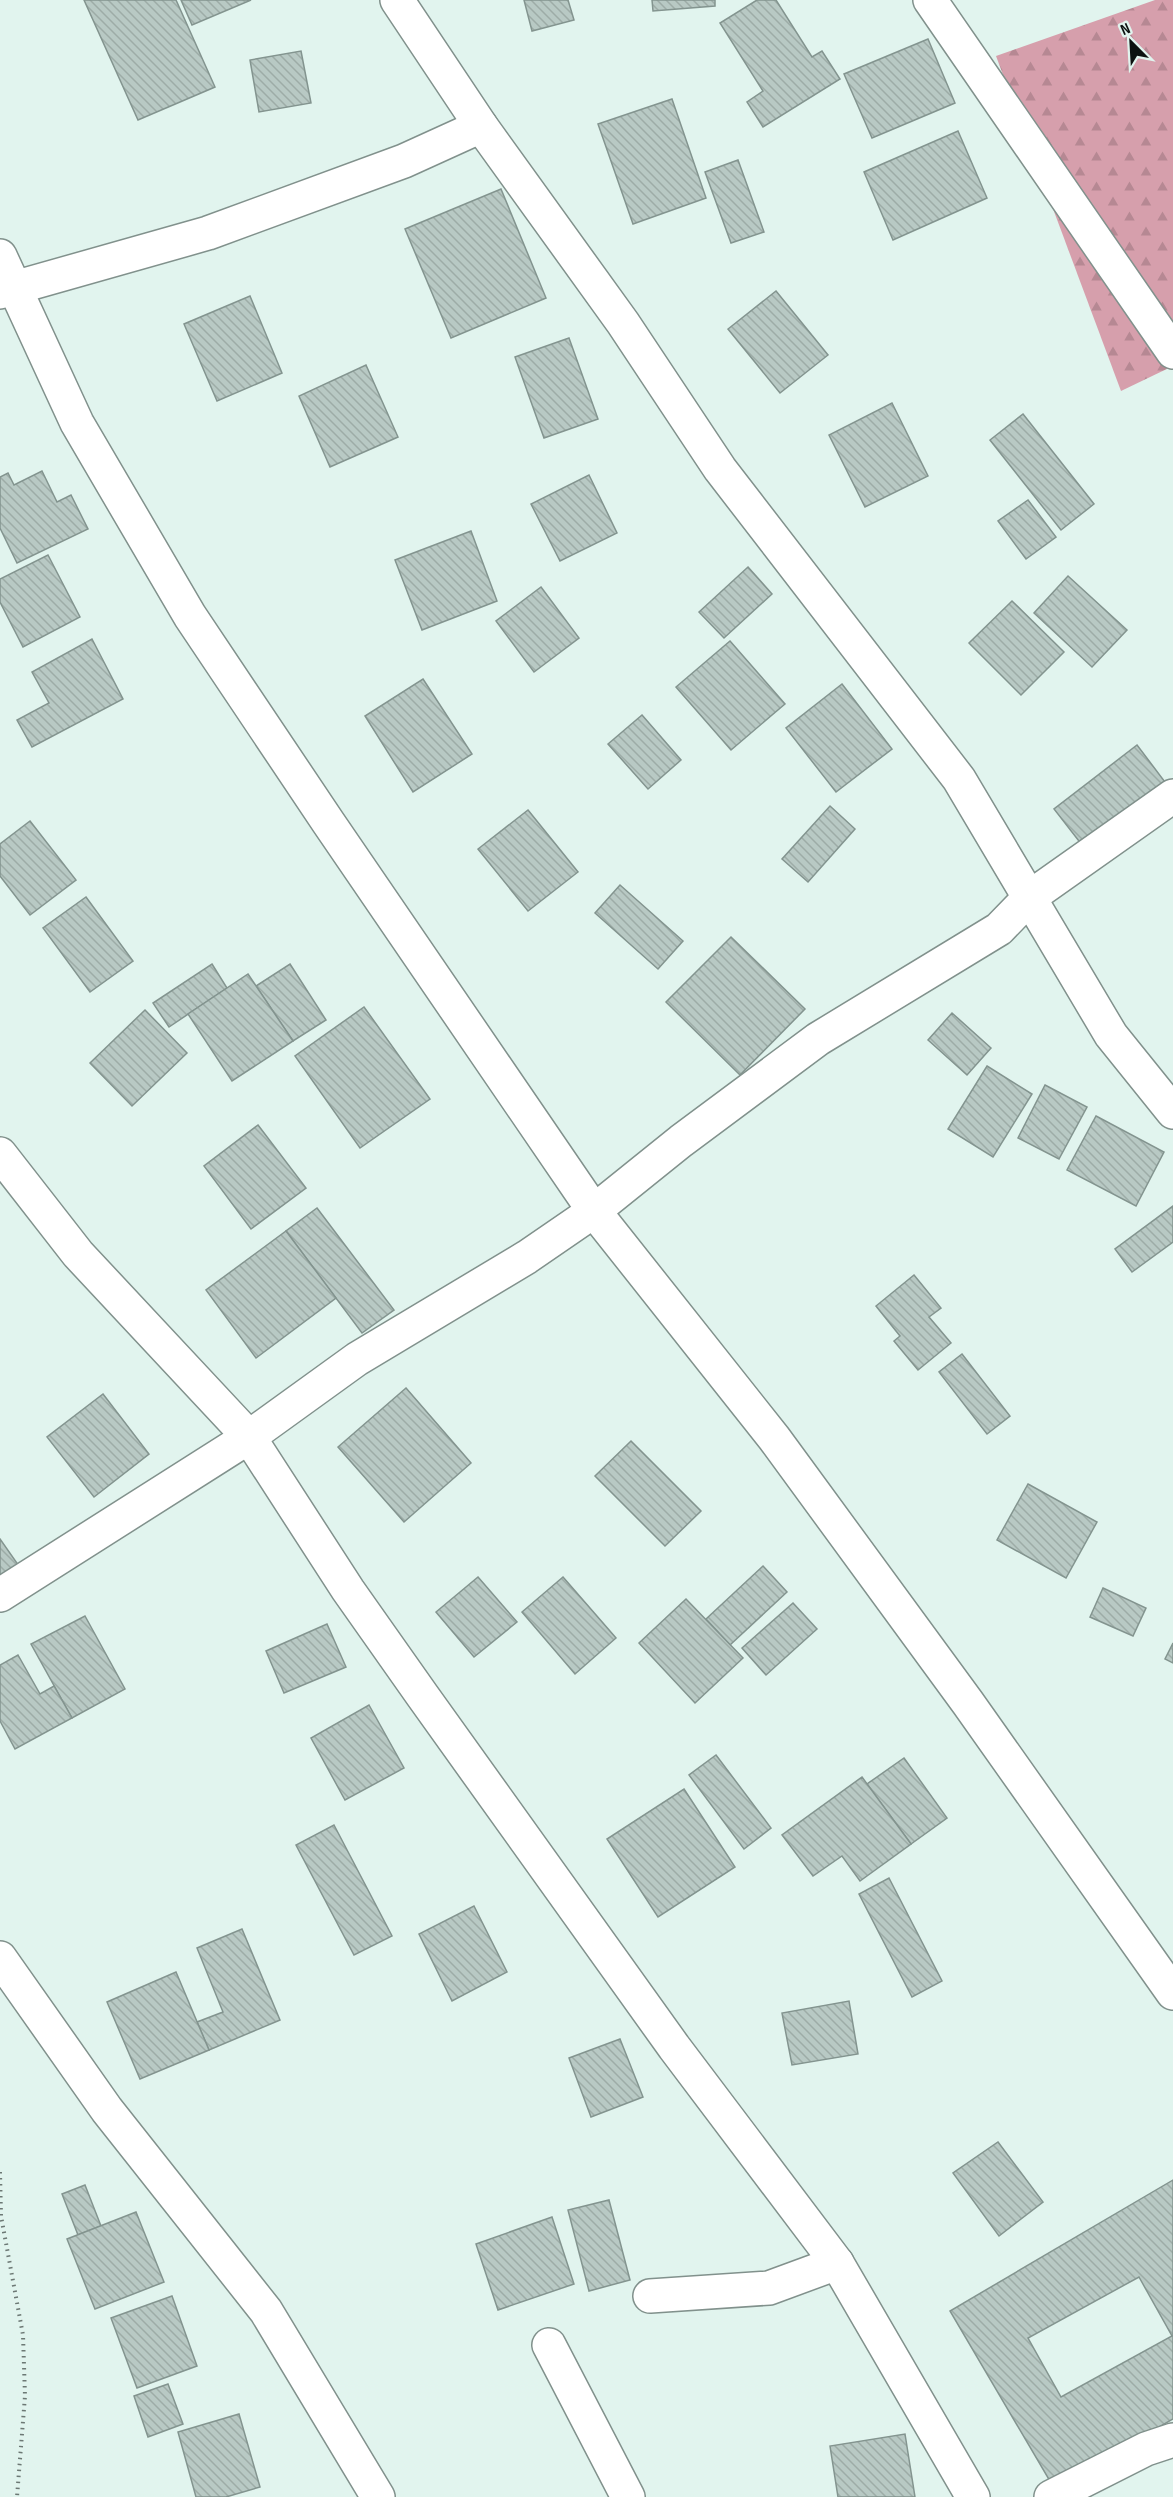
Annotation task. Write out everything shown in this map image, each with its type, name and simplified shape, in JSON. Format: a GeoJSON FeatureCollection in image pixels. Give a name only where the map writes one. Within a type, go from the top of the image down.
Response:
{"type":"FeatureCollection","features":[{"type":"Feature","properties":{"kind":"street"},"geometry":{"type":"LineString","coordinates":[[397,0],[481,126],[623,323],[720,469],[958,779],[1111,1035],[1173,1112]]}},
{"type":"Feature","properties":{"kind":"street"},"geometry":{"type":"LineString","coordinates":[[930,0],[1173,352]]}},
{"type":"Feature","properties":{"kind":"street"},"geometry":{"type":"LineString","coordinates":[[7,290],[208,233],[404,161],[481,126]]}},
{"type":"Feature","properties":{"kind":"street"},"geometry":{"type":"LineString","coordinates":[[0,256],[7,290],[77,423],[190,616],[327,822],[594,1210],[781,1447],[968,1703],[1173,1993]]}},
{"type":"Feature","properties":{"kind":"street"},"geometry":{"type":"LineString","coordinates":[[0,1595],[249,1437],[357,1359],[487,1282],[594,1210],[681,1141],[818,1039],[999,929],[1030,897],[1173,796]]}},
{"type":"Feature","properties":{"kind":"street"},"geometry":{"type":"LineString","coordinates":[[0,1154],[78,1254],[249,1437],[348,1590],[415,1685],[674,2047],[837,2263],[973,2497]]}},
{"type":"Feature","properties":{"kind":"street"},"geometry":{"type":"LineString","coordinates":[[0,1958],[107,2110],[266,2311],[378,2497]]}},
{"type":"Feature","properties":{"kind":"street"},"geometry":{"type":"LineString","coordinates":[[650,2296],[769,2288],[837,2263]]}},
{"type":"Feature","properties":{"kind":"street"},"geometry":{"type":"LineString","coordinates":[[549,2345],[628,2497]]}},
{"type":"Feature","properties":{"kind":"street"},"geometry":{"type":"LineString","coordinates":[[1051,2497],[1146,2449],[1173,2440]]}},
{"type":"Feature","properties":{"kind":"path"},"geometry":{"type":"LineString","coordinates":[[0,2172],[2,2216],[23,2336],[25,2396],[17,2497]]}},
{"type":"Feature","properties":{"kind":"green space"},"geometry":{"type":"Polygon","coordinates":[[[1155,0],[1173,0],[1173,366],[1121,391],[996,56],[1155,0]]]}},
{"type":"Feature","properties":{"kind":"building"},"geometry":{"type":"Polygon","coordinates":[[[84,0],[176,0],[215,87],[138,120],[84,0]]]}},
{"type":"Feature","properties":{"kind":"building"},"geometry":{"type":"Polygon","coordinates":[[[181,0],[251,0],[192,25],[181,0]]]}},
{"type":"Feature","properties":{"kind":"building"},"geometry":{"type":"Polygon","coordinates":[[[524,0],[568,0],[574,20],[532,31],[524,0]]]}},
{"type":"Feature","properties":{"kind":"building"},"geometry":{"type":"Polygon","coordinates":[[[652,0],[715,0],[715,6],[653,11],[652,0]]]}},
{"type":"Feature","properties":{"kind":"building"},"geometry":{"type":"Polygon","coordinates":[[[757,0],[776,0],[812,57],[822,51],[840,79],[763,127],[747,102],[763,91],[720,23],[757,0]]]}},
{"type":"Feature","properties":{"kind":"building"},"geometry":{"type":"Polygon","coordinates":[[[928,39],[955,103],[872,138],[844,74],[928,39]]]}},
{"type":"Feature","properties":{"kind":"building"},"geometry":{"type":"Polygon","coordinates":[[[301,51],[311,103],[259,112],[250,60],[301,51]]]}},
{"type":"Feature","properties":{"kind":"building"},"geometry":{"type":"Polygon","coordinates":[[[672,99],[706,198],[633,224],[598,124],[672,99]]]}},
{"type":"Feature","properties":{"kind":"building"},"geometry":{"type":"Polygon","coordinates":[[[958,131],[987,198],[893,240],[864,172],[958,131]]]}},
{"type":"Feature","properties":{"kind":"building"},"geometry":{"type":"Polygon","coordinates":[[[738,160],[764,232],[731,243],[705,172],[738,160]]]}},
{"type":"Feature","properties":{"kind":"building"},"geometry":{"type":"Polygon","coordinates":[[[501,189],[546,298],[451,338],[405,229],[501,189]]]}},
{"type":"Feature","properties":{"kind":"building"},"geometry":{"type":"Polygon","coordinates":[[[776,291],[828,355],[780,393],[728,329],[776,291]]]}},
{"type":"Feature","properties":{"kind":"building"},"geometry":{"type":"Polygon","coordinates":[[[250,296],[282,373],[217,401],[184,324],[250,296]]]}},
{"type":"Feature","properties":{"kind":"building"},"geometry":{"type":"Polygon","coordinates":[[[569,338],[598,419],[544,438],[515,357],[569,338]]]}},
{"type":"Feature","properties":{"kind":"building"},"geometry":{"type":"Polygon","coordinates":[[[366,365],[398,437],[330,467],[299,396],[366,365]]]}},
{"type":"Feature","properties":{"kind":"building"},"geometry":{"type":"Polygon","coordinates":[[[892,403],[928,476],[865,507],[829,435],[892,403]]]}},
{"type":"Feature","properties":{"kind":"building"},"geometry":{"type":"Polygon","coordinates":[[[1023,414],[1094,504],[1061,530],[990,440],[1023,414]]]}},
{"type":"Feature","properties":{"kind":"building"},"geometry":{"type":"Polygon","coordinates":[[[42,471],[57,502],[71,495],[88,529],[17,563],[0,528],[0,477],[8,473],[14,485],[42,471]]]}},
{"type":"Feature","properties":{"kind":"building"},"geometry":{"type":"Polygon","coordinates":[[[589,475],[617,533],[560,561],[531,504],[589,475]]]}},
{"type":"Feature","properties":{"kind":"building"},"geometry":{"type":"Polygon","coordinates":[[[1028,500],[1056,537],[1026,559],[998,521],[1028,500]]]}},
{"type":"Feature","properties":{"kind":"building"},"geometry":{"type":"Polygon","coordinates":[[[471,531],[497,601],[422,630],[395,560],[471,531]]]}},
{"type":"Feature","properties":{"kind":"building"},"geometry":{"type":"Polygon","coordinates":[[[48,555],[80,617],[23,647],[0,602],[0,579],[48,555]]]}},
{"type":"Feature","properties":{"kind":"building"},"geometry":{"type":"Polygon","coordinates":[[[748,567],[772,594],[724,638],[699,612],[748,567]]]}},
{"type":"Feature","properties":{"kind":"building"},"geometry":{"type":"Polygon","coordinates":[[[1068,576],[1127,630],[1092,667],[1034,613],[1068,576]]]}},
{"type":"Feature","properties":{"kind":"building"},"geometry":{"type":"Polygon","coordinates":[[[541,587],[579,638],[534,672],[496,621],[541,587]]]}},
{"type":"Feature","properties":{"kind":"building"},"geometry":{"type":"Polygon","coordinates":[[[1012,601],[1064,652],[1021,695],[969,643],[1012,601]]]}},
{"type":"Feature","properties":{"kind":"building"},"geometry":{"type":"Polygon","coordinates":[[[92,639],[123,699],[32,747],[17,720],[49,703],[32,672],[92,639]]]}},
{"type":"Feature","properties":{"kind":"building"},"geometry":{"type":"Polygon","coordinates":[[[730,641],[785,704],[731,750],[676,687],[730,641]]]}},
{"type":"Feature","properties":{"kind":"building"},"geometry":{"type":"Polygon","coordinates":[[[423,679],[472,754],[413,792],[365,716],[423,679]]]}},
{"type":"Feature","properties":{"kind":"building"},"geometry":{"type":"Polygon","coordinates":[[[842,684],[892,749],[836,792],[786,728],[842,684]]]}},
{"type":"Feature","properties":{"kind":"building"},"geometry":{"type":"Polygon","coordinates":[[[642,715],[681,760],[648,789],[608,744],[642,715]]]}},
{"type":"Feature","properties":{"kind":"building"},"geometry":{"type":"Polygon","coordinates":[[[1137,745],[1165,782],[1082,845],[1054,809],[1137,745]]]}},
{"type":"Feature","properties":{"kind":"building"},"geometry":{"type":"Polygon","coordinates":[[[830,806],[855,829],[808,882],[782,859],[830,806]]]}},
{"type":"Feature","properties":{"kind":"building"},"geometry":{"type":"Polygon","coordinates":[[[528,810],[578,872],[528,911],[478,849],[528,810]]]}},
{"type":"Feature","properties":{"kind":"building"},"geometry":{"type":"Polygon","coordinates":[[[30,821],[76,880],[30,915],[0,876],[0,844],[30,821]]]}},
{"type":"Feature","properties":{"kind":"building"},"geometry":{"type":"Polygon","coordinates":[[[620,885],[683,941],[658,969],[595,913],[620,885]]]}},
{"type":"Feature","properties":{"kind":"building"},"geometry":{"type":"Polygon","coordinates":[[[86,897],[133,961],[90,992],[43,928],[86,897]]]}},
{"type":"Feature","properties":{"kind":"building"},"geometry":{"type":"Polygon","coordinates":[[[731,937],[805,1009],[740,1075],[666,1002],[731,937]]]}},
{"type":"Feature","properties":{"kind":"building"},"geometry":{"type":"Polygon","coordinates":[[[212,964],[227,988],[169,1027],[153,1003],[212,964]]]}},
{"type":"Feature","properties":{"kind":"building"},"geometry":{"type":"Polygon","coordinates":[[[290,964],[326,1020],[293,1041],[256,986],[290,964]]]}},
{"type":"Feature","properties":{"kind":"building"},"geometry":{"type":"Polygon","coordinates":[[[248,974],[293,1041],[232,1081],[188,1014],[248,974]]]}},
{"type":"Feature","properties":{"kind":"building"},"geometry":{"type":"Polygon","coordinates":[[[364,1007],[430,1099],[360,1148],[295,1056],[364,1007]]]}},
{"type":"Feature","properties":{"kind":"building"},"geometry":{"type":"Polygon","coordinates":[[[145,1010],[187,1053],[132,1106],[90,1063],[145,1010]]]}},
{"type":"Feature","properties":{"kind":"building"},"geometry":{"type":"Polygon","coordinates":[[[952,1013],[991,1048],[967,1075],[928,1040],[952,1013]]]}},
{"type":"Feature","properties":{"kind":"building"},"geometry":{"type":"Polygon","coordinates":[[[987,1066],[1032,1094],[993,1157],[948,1129],[987,1066]]]}},
{"type":"Feature","properties":{"kind":"building"},"geometry":{"type":"Polygon","coordinates":[[[1045,1085],[1087,1107],[1059,1159],[1018,1138],[1045,1085]]]}},
{"type":"Feature","properties":{"kind":"building"},"geometry":{"type":"Polygon","coordinates":[[[1096,1116],[1164,1152],[1136,1206],[1067,1170],[1096,1116]]]}},
{"type":"Feature","properties":{"kind":"building"},"geometry":{"type":"Polygon","coordinates":[[[258,1125],[306,1188],[251,1229],[204,1166],[258,1125]]]}},
{"type":"Feature","properties":{"kind":"building"},"geometry":{"type":"Polygon","coordinates":[[[1173,1206],[1173,1242],[1132,1272],[1115,1249],[1173,1206]]]}},
{"type":"Feature","properties":{"kind":"building"},"geometry":{"type":"Polygon","coordinates":[[[317,1208],[394,1310],[362,1333],[286,1231],[317,1208]]]}},
{"type":"Feature","properties":{"kind":"building"},"geometry":{"type":"Polygon","coordinates":[[[286,1231],[336,1298],[256,1358],[206,1290],[286,1231]]]}},
{"type":"Feature","properties":{"kind":"building"},"geometry":{"type":"Polygon","coordinates":[[[914,1275],[941,1308],[929,1317],[951,1343],[918,1370],[894,1341],[900,1336],[876,1306],[914,1275]]]}},
{"type":"Feature","properties":{"kind":"building"},"geometry":{"type":"Polygon","coordinates":[[[962,1354],[1010,1416],[987,1434],[939,1372],[962,1354]]]}},
{"type":"Feature","properties":{"kind":"building"},"geometry":{"type":"Polygon","coordinates":[[[406,1388],[471,1463],[404,1522],[338,1447],[406,1388]]]}},
{"type":"Feature","properties":{"kind":"building"},"geometry":{"type":"Polygon","coordinates":[[[103,1394],[149,1454],[94,1497],[47,1437],[103,1394]]]}},
{"type":"Feature","properties":{"kind":"building"},"geometry":{"type":"Polygon","coordinates":[[[631,1441],[701,1511],[665,1546],[595,1476],[631,1441]]]}},
{"type":"Feature","properties":{"kind":"building"},"geometry":{"type":"Polygon","coordinates":[[[1028,1484],[1097,1522],[1066,1578],[997,1540],[1028,1484]]]}},
{"type":"Feature","properties":{"kind":"building"},"geometry":{"type":"Polygon","coordinates":[[[0,1539],[19,1566],[0,1579],[0,1539]]]}},
{"type":"Feature","properties":{"kind":"building"},"geometry":{"type":"Polygon","coordinates":[[[763,1566],[787,1592],[730,1645],[706,1619],[763,1566]]]}},
{"type":"Feature","properties":{"kind":"building"},"geometry":{"type":"Polygon","coordinates":[[[478,1577],[517,1622],[474,1657],[436,1612],[478,1577]]]}},
{"type":"Feature","properties":{"kind":"building"},"geometry":{"type":"Polygon","coordinates":[[[563,1577],[616,1638],[575,1674],[522,1612],[563,1577]]]}},
{"type":"Feature","properties":{"kind":"building"},"geometry":{"type":"Polygon","coordinates":[[[1103,1588],[1146,1608],[1133,1636],[1090,1617],[1103,1588]]]}},
{"type":"Feature","properties":{"kind":"building"},"geometry":{"type":"Polygon","coordinates":[[[686,1599],[743,1658],[695,1703],[639,1643],[686,1599]]]}},
{"type":"Feature","properties":{"kind":"building"},"geometry":{"type":"Polygon","coordinates":[[[793,1603],[817,1629],[766,1675],[742,1648],[793,1603]]]}},
{"type":"Feature","properties":{"kind":"building"},"geometry":{"type":"Polygon","coordinates":[[[85,1616],[125,1689],[72,1718],[31,1644],[85,1616]]]}},
{"type":"Feature","properties":{"kind":"building"},"geometry":{"type":"Polygon","coordinates":[[[327,1624],[346,1667],[284,1693],[266,1651],[327,1624]]]}},
{"type":"Feature","properties":{"kind":"building"},"geometry":{"type":"Polygon","coordinates":[[[1173,1643],[1173,1663],[1165,1659],[1173,1643]]]}},
{"type":"Feature","properties":{"kind":"building"},"geometry":{"type":"Polygon","coordinates":[[[18,1655],[40,1694],[54,1686],[72,1718],[15,1749],[0,1721],[0,1665],[18,1655]]]}},
{"type":"Feature","properties":{"kind":"building"},"geometry":{"type":"Polygon","coordinates":[[[369,1705],[404,1768],[345,1800],[311,1738],[369,1705]]]}},
{"type":"Feature","properties":{"kind":"building"},"geometry":{"type":"Polygon","coordinates":[[[716,1755],[771,1828],[744,1849],[689,1775],[716,1755]]]}},
{"type":"Feature","properties":{"kind":"building"},"geometry":{"type":"Polygon","coordinates":[[[904,1758],[947,1818],[911,1844],[867,1784],[904,1758]]]}},
{"type":"Feature","properties":{"kind":"building"},"geometry":{"type":"Polygon","coordinates":[[[862,1777],[911,1844],[860,1881],[842,1856],[813,1876],[782,1835],[862,1777]]]}},
{"type":"Feature","properties":{"kind":"building"},"geometry":{"type":"Polygon","coordinates":[[[684,1789],[735,1867],[658,1917],[607,1839],[684,1789]]]}},
{"type":"Feature","properties":{"kind":"building"},"geometry":{"type":"Polygon","coordinates":[[[334,1825],[392,1936],[354,1955],[296,1845],[334,1825]]]}},
{"type":"Feature","properties":{"kind":"building"},"geometry":{"type":"Polygon","coordinates":[[[889,1878],[942,1981],[912,1997],[859,1894],[889,1878]]]}},
{"type":"Feature","properties":{"kind":"building"},"geometry":{"type":"Polygon","coordinates":[[[474,1906],[507,1972],[452,2001],[419,1934],[474,1906]]]}},
{"type":"Feature","properties":{"kind":"building"},"geometry":{"type":"Polygon","coordinates":[[[242,1929],[280,2020],[209,2050],[197,2022],[223,2012],[197,1948],[242,1929]]]}},
{"type":"Feature","properties":{"kind":"building"},"geometry":{"type":"Polygon","coordinates":[[[176,1972],[209,2050],[140,2079],[107,2002],[176,1972]]]}},
{"type":"Feature","properties":{"kind":"building"},"geometry":{"type":"Polygon","coordinates":[[[849,2001],[858,2054],[792,2065],[782,2013],[849,2001]]]}},
{"type":"Feature","properties":{"kind":"building"},"geometry":{"type":"Polygon","coordinates":[[[620,2039],[643,2097],[591,2117],[569,2058],[620,2039]]]}},
{"type":"Feature","properties":{"kind":"building"},"geometry":{"type":"Polygon","coordinates":[[[998,2142],[1043,2202],[999,2236],[953,2173],[998,2142]]]}},
{"type":"Feature","properties":{"kind":"building"},"geometry":{"type":"Polygon","coordinates":[[[1173,2180],[1173,2419],[1054,2488],[950,2311],[1173,2180]],[[1139,2277],[1028,2338],[1061,2397],[1172,2336],[1139,2277]]]}},
{"type":"Feature","properties":{"kind":"building"},"geometry":{"type":"Polygon","coordinates":[[[85,2185],[101,2226],[78,2235],[62,2194],[85,2185]]]}},
{"type":"Feature","properties":{"kind":"building"},"geometry":{"type":"Polygon","coordinates":[[[609,2200],[630,2280],[589,2291],[568,2210],[609,2200]]]}},
{"type":"Feature","properties":{"kind":"building"},"geometry":{"type":"Polygon","coordinates":[[[136,2212],[164,2282],[95,2309],[67,2239],[136,2212]]]}},
{"type":"Feature","properties":{"kind":"building"},"geometry":{"type":"Polygon","coordinates":[[[552,2217],[574,2284],[498,2310],[476,2244],[552,2217]]]}},
{"type":"Feature","properties":{"kind":"building"},"geometry":{"type":"Polygon","coordinates":[[[172,2296],[197,2366],[137,2388],[111,2318],[172,2296]]]}},
{"type":"Feature","properties":{"kind":"building"},"geometry":{"type":"Polygon","coordinates":[[[168,2384],[183,2424],[148,2437],[134,2396],[168,2384]]]}},
{"type":"Feature","properties":{"kind":"building"},"geometry":{"type":"Polygon","coordinates":[[[239,2414],[260,2487],[226,2497],[196,2497],[178,2432],[239,2414]]]}},
{"type":"Feature","properties":{"kind":"building"},"geometry":{"type":"Polygon","coordinates":[[[905,2434],[915,2497],[838,2497],[830,2446],[905,2434]]]}}]}
